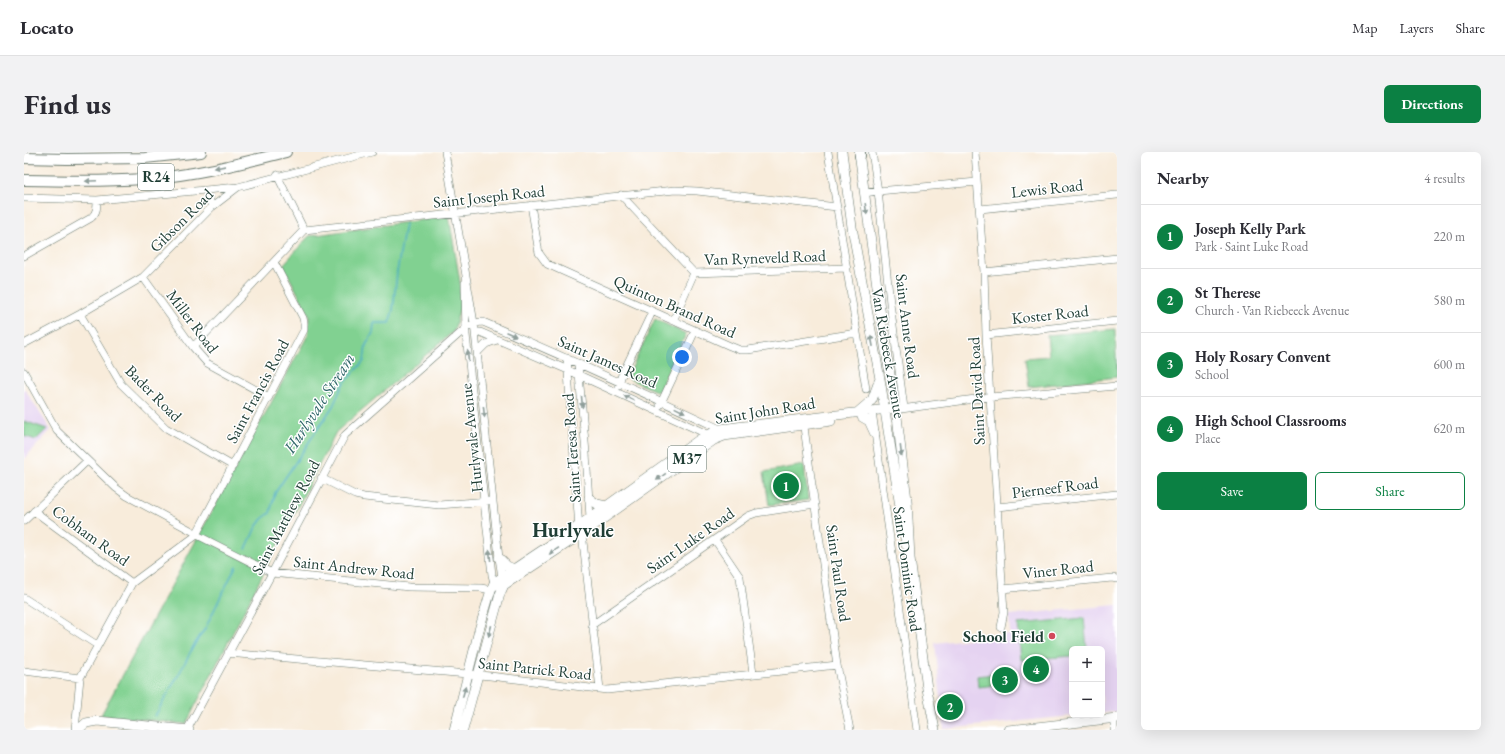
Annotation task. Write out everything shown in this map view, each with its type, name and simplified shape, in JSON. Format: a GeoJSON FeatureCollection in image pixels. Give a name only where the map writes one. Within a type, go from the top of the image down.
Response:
{"type":"FeatureCollection","features":[{"type":"Feature","properties":{"kind":"highway","name":"R24"},"geometry":{"type":"LineString","coordinates":[[24,158],[145,158],[201,152]]}},
{"type":"Feature","properties":{"kind":"highway","name":"R24"},"geometry":{"type":"LineString","coordinates":[[24,180],[69,181],[143,179],[233,165],[286,152]]}},
{"type":"Feature","properties":{"kind":"main road","name":"Van Riebeeck Avenue"},"geometry":{"type":"LineString","coordinates":[[842,152],[852,227],[880,380],[905,543],[910,558]]}},
{"type":"Feature","properties":{"kind":"main road","name":"Van Riebeeck Avenue"},"geometry":{"type":"LineString","coordinates":[[859,153],[879,304],[899,409],[907,500],[910,558],[927,689],[930,730]]}},
{"type":"Feature","properties":{"kind":"main road"},"geometry":{"type":"LineString","coordinates":[[875,434],[868,421],[860,415],[872,400],[880,380]]}},
{"type":"Feature","properties":{"kind":"main road","name":"Saint John Road"},"geometry":{"type":"LineString","coordinates":[[582,531],[590,518],[606,506],[711,437],[722,433],[899,409]]}},
{"type":"Feature","properties":{"kind":"main road","name":"Saint John Road"},"geometry":{"type":"LineString","coordinates":[[492,586],[582,531],[711,437]]}},
{"type":"Feature","properties":{"kind":"main road"},"geometry":{"type":"LineString","coordinates":[[588,498],[597,504],[606,506]]}},
{"type":"Feature","properties":{"kind":"main road"},"geometry":{"type":"LineString","coordinates":[[496,609],[505,590],[517,572],[507,566],[499,558]]}},
{"type":"Feature","properties":{"kind":"main road","name":"Hurlyvale Avenue"},"geometry":{"type":"LineString","coordinates":[[454,730],[496,609],[504,580]]}},
{"type":"Feature","properties":{"kind":"main road","name":"Hurlyvale Avenue"},"geometry":{"type":"LineString","coordinates":[[463,730],[479,630],[492,586]]}},
{"type":"Feature","properties":{"kind":"main road","name":"Van Riebeeck Avenue"},"geometry":{"type":"LineString","coordinates":[[927,689],[935,730]]}},
{"type":"Feature","properties":{"kind":"main road"},"geometry":{"type":"LineString","coordinates":[[1008,730],[1054,727],[1116,718]]}},
{"type":"Feature","properties":{"kind":"main road"},"geometry":{"type":"LineString","coordinates":[[77,730],[86,723],[92,722],[188,730]]}},
{"type":"Feature","properties":{"kind":"street","name":"Gibson Road"},"geometry":{"type":"LineString","coordinates":[[24,344],[143,278],[212,207],[238,186],[372,152]]}},
{"type":"Feature","properties":{"kind":"street","name":"Hurlyvale Avenue"},"geometry":{"type":"LineString","coordinates":[[445,152],[473,313],[492,500],[499,558],[504,580]]}},
{"type":"Feature","properties":{"kind":"street"},"geometry":{"type":"LineString","coordinates":[[828,152],[866,389]]}},
{"type":"Feature","properties":{"kind":"street","name":"Saint Anne Road"},"geometry":{"type":"LineString","coordinates":[[872,152],[878,191],[890,303],[899,409]]}},
{"type":"Feature","properties":{"kind":"street","name":"Saint David Road"},"geometry":{"type":"LineString","coordinates":[[975,152],[984,272],[986,334],[1004,612],[1001,627]]}},
{"type":"Feature","properties":{"kind":"street"},"geometry":{"type":"LineString","coordinates":[[193,346],[304,230],[277,175]]}},
{"type":"Feature","properties":{"kind":"street"},"geometry":{"type":"LineString","coordinates":[[864,193],[977,182]]}},
{"type":"Feature","properties":{"kind":"street"},"geometry":{"type":"LineString","coordinates":[[24,198],[97,200],[238,186]]}},
{"type":"Feature","properties":{"kind":"street"},"geometry":{"type":"LineString","coordinates":[[206,190],[212,207]]}},
{"type":"Feature","properties":{"kind":"street","name":"Saint Joseph Road"},"geometry":{"type":"LineString","coordinates":[[304,230],[621,195],[688,190],[837,207]]}},
{"type":"Feature","properties":{"kind":"street","name":"Van Ryneveld Road"},"geometry":{"type":"LineString","coordinates":[[621,195],[694,273],[847,268]]}},
{"type":"Feature","properties":{"kind":"street","name":"Lewis Road"},"geometry":{"type":"LineString","coordinates":[[980,209],[1117,195]]}},
{"type":"Feature","properties":{"kind":"street"},"geometry":{"type":"LineString","coordinates":[[24,256],[91,218],[96,211],[97,200]]}},
{"type":"Feature","properties":{"kind":"street","name":"Quinton Brand Road"},"geometry":{"type":"LineString","coordinates":[[531,205],[539,253],[547,264],[740,350],[857,333]]}},
{"type":"Feature","properties":{"kind":"street"},"geometry":{"type":"LineString","coordinates":[[984,272],[1117,258]]}},
{"type":"Feature","properties":{"kind":"street","name":"Saint Francis Road"},"geometry":{"type":"LineString","coordinates":[[196,534],[302,335],[304,327],[303,318],[274,262]]}},
{"type":"Feature","properties":{"kind":"street"},"geometry":{"type":"LineString","coordinates":[[673,320],[694,273]]}},
{"type":"Feature","properties":{"kind":"street","name":"Hurlyvale Avenue"},"geometry":{"type":"LineString","coordinates":[[466,277],[464,291],[466,332],[492,586]]}},
{"type":"Feature","properties":{"kind":"street","name":"Miller Road"},"geometry":{"type":"LineString","coordinates":[[143,278],[205,361],[213,368],[269,397]]}},
{"type":"Feature","properties":{"kind":"street"},"geometry":{"type":"LineString","coordinates":[[879,304],[890,303]]}},
{"type":"Feature","properties":{"kind":"street"},"geometry":{"type":"LineString","coordinates":[[616,392],[621,377],[652,312]]}},
{"type":"Feature","properties":{"kind":"street"},"geometry":{"type":"LineString","coordinates":[[473,313],[483,322]]}},
{"type":"Feature","properties":{"kind":"street","name":"Bader Road"},"geometry":{"type":"LineString","coordinates":[[80,314],[116,378],[131,394],[166,428],[233,466]]}},
{"type":"Feature","properties":{"kind":"street","name":"Koster Road"},"geometry":{"type":"LineString","coordinates":[[986,334],[1117,321]]}},
{"type":"Feature","properties":{"kind":"street","name":"Saint James Road"},"geometry":{"type":"LineString","coordinates":[[474,323],[483,322],[567,358],[662,401],[722,433]]}},
{"type":"Feature","properties":{"kind":"street","name":"Saint Matthew Road"},"geometry":{"type":"LineString","coordinates":[[188,730],[341,440],[350,429],[444,347],[466,332],[474,323]]}},
{"type":"Feature","properties":{"kind":"street"},"geometry":{"type":"LineString","coordinates":[[658,411],[695,331]]}},
{"type":"Feature","properties":{"kind":"street","name":"Saint Matthew Road"},"geometry":{"type":"LineString","coordinates":[[466,332],[475,332]]}},
{"type":"Feature","properties":{"kind":"street","name":"Saint James Road"},"geometry":{"type":"LineString","coordinates":[[475,332],[568,370],[711,437]]}},
{"type":"Feature","properties":{"kind":"street"},"geometry":{"type":"LineString","coordinates":[[478,352],[486,344],[497,340]]}},
{"type":"Feature","properties":{"kind":"street","name":"Saint Teresa Road"},"geometry":{"type":"LineString","coordinates":[[567,358],[574,454],[600,689]]}},
{"type":"Feature","properties":{"kind":"street","name":"Saint Teresa Road"},"geometry":{"type":"LineString","coordinates":[[578,363],[590,518]]}},
{"type":"Feature","properties":{"kind":"street","name":"Saint Andrew Road"},"geometry":{"type":"LineString","coordinates":[[24,372],[55,428],[87,461],[123,494],[272,573],[409,587],[481,588],[492,586]]}},
{"type":"Feature","properties":{"kind":"street"},"geometry":{"type":"LineString","coordinates":[[899,409],[990,397],[1117,386]]}},
{"type":"Feature","properties":{"kind":"street","name":"Saint Dominic Road"},"geometry":{"type":"LineString","coordinates":[[873,413],[917,730]]}},
{"type":"Feature","properties":{"kind":"street","name":"Saint Paul Road"},"geometry":{"type":"LineString","coordinates":[[803,422],[837,664],[850,730]]}},
{"type":"Feature","properties":{"kind":"street"},"geometry":{"type":"LineString","coordinates":[[574,454],[586,453]]}},
{"type":"Feature","properties":{"kind":"street"},"geometry":{"type":"LineString","coordinates":[[24,521],[87,461]]}},
{"type":"Feature","properties":{"kind":"street"},"geometry":{"type":"LineString","coordinates":[[321,478],[364,498],[439,505],[492,500]]}},
{"type":"Feature","properties":{"kind":"street","name":"Pierneef Road"},"geometry":{"type":"LineString","coordinates":[[997,508],[1117,494]]}},
{"type":"Feature","properties":{"kind":"street","name":"Saint Luke Road"},"geometry":{"type":"LineString","coordinates":[[592,625],[750,515],[815,504]]}},
{"type":"Feature","properties":{"kind":"street","name":"Cobham Road"},"geometry":{"type":"LineString","coordinates":[[34,511],[132,583]]}},
{"type":"Feature","properties":{"kind":"street"},"geometry":{"type":"LineString","coordinates":[[77,730],[80,678],[132,583],[196,534]]}},
{"type":"Feature","properties":{"kind":"street"},"geometry":{"type":"LineString","coordinates":[[715,540],[740,577],[753,673]]}},
{"type":"Feature","properties":{"kind":"street","name":"Viner Road"},"geometry":{"type":"LineString","coordinates":[[1002,589],[1112,578],[1117,579]]}},
{"type":"Feature","properties":{"kind":"street"},"geometry":{"type":"LineString","coordinates":[[492,586],[501,591]]}},
{"type":"Feature","properties":{"kind":"street"},"geometry":{"type":"LineString","coordinates":[[24,598],[97,645]]}},
{"type":"Feature","properties":{"kind":"street","name":"Saint Patrick Road"},"geometry":{"type":"LineString","coordinates":[[228,653],[490,676],[614,690],[837,664]]}},
{"type":"Feature","properties":{"kind":"street"},"geometry":{"type":"LineString","coordinates":[[24,671],[80,678]]}},
{"type":"Feature","properties":{"kind":"street"},"geometry":{"type":"LineString","coordinates":[[77,712],[82,717],[92,722]]}},
{"type":"Feature","properties":{"kind":"street"},"geometry":{"type":"LineString","coordinates":[[1114,730],[1116,718]]}},
{"type":"Feature","properties":{"kind":"shaded area"},"geometry":{"type":"Polygon","coordinates":[[[24,388],[51,430],[24,459],[24,388]]]}},
{"type":"Feature","properties":{"kind":"shaded area"},"geometry":{"type":"Polygon","coordinates":[[[1117,605],[1117,712],[1105,713],[1105,646],[1069,646],[1069,716],[944,729],[935,643],[1010,634],[1009,615],[1117,605]]]}},
{"type":"Feature","properties":{"kind":"green space"},"geometry":{"type":"Polygon","coordinates":[[[449,216],[460,282],[460,307],[454,331],[336,432],[186,724],[101,715],[308,335],[309,315],[283,265],[309,236],[449,216]]]}},
{"type":"Feature","properties":{"kind":"green space"},"geometry":{"type":"Polygon","coordinates":[[[655,319],[686,334],[658,392],[627,378],[655,319]]]}},
{"type":"Feature","properties":{"kind":"green space"},"geometry":{"type":"Polygon","coordinates":[[[1115,329],[1117,377],[1029,387],[1025,358],[1049,356],[1047,335],[1115,329]]]}},
{"type":"Feature","properties":{"kind":"green space"},"geometry":{"type":"Polygon","coordinates":[[[24,421],[47,429],[36,440],[24,436],[24,421]]]}},
{"type":"Feature","properties":{"kind":"green space"},"geometry":{"type":"Polygon","coordinates":[[[804,465],[808,500],[769,505],[764,472],[804,465]]]}},
{"type":"Feature","properties":{"kind":"green space","name":"School Field"},"geometry":{"type":"Polygon","coordinates":[[[1084,618],[1087,646],[1069,646],[1069,656],[1021,660],[1018,624],[1084,618]]]}},
{"type":"Feature","properties":{"kind":"green space"},"geometry":{"type":"Polygon","coordinates":[[[995,674],[997,685],[978,687],[977,676],[995,674]]]}},
{"type":"Feature","properties":{"kind":"waterway","name":"Hurlyvale Stream"},"geometry":{"type":"LineString","coordinates":[[246,549],[256,527],[262,519],[270,513],[275,493],[333,406],[343,384],[364,361],[366,345],[373,333],[374,323],[389,323],[393,310],[397,272],[405,224]]}},
{"type":"Feature","properties":{"kind":"waterway","name":"Hurlyvale Stream"},"geometry":{"type":"LineString","coordinates":[[155,716],[193,647],[206,627],[236,566]]}},
{"type":"Feature","properties":{"kind":"place","name":"Joseph Kelly Park"},"geometry":{"type":"Point","coordinates":[786,486]}},
{"type":"Feature","properties":{"kind":"place","name":"School Field"},"geometry":{"type":"Point","coordinates":[1052,636]}},
{"type":"Feature","properties":{"kind":"place","name":"High School Classrooms"},"geometry":{"type":"Point","coordinates":[1036,669]}},
{"type":"Feature","properties":{"kind":"place","name":"Holy Rosary Convent"},"geometry":{"type":"Point","coordinates":[1005,680]}},
{"type":"Feature","properties":{"kind":"place","name":"St Therese"},"geometry":{"type":"Point","coordinates":[950,707]}},
{"type":"Feature","properties":{"kind":"district","name":"Hurlyvale"},"geometry":{"type":"Point","coordinates":[573,530]}}]}
